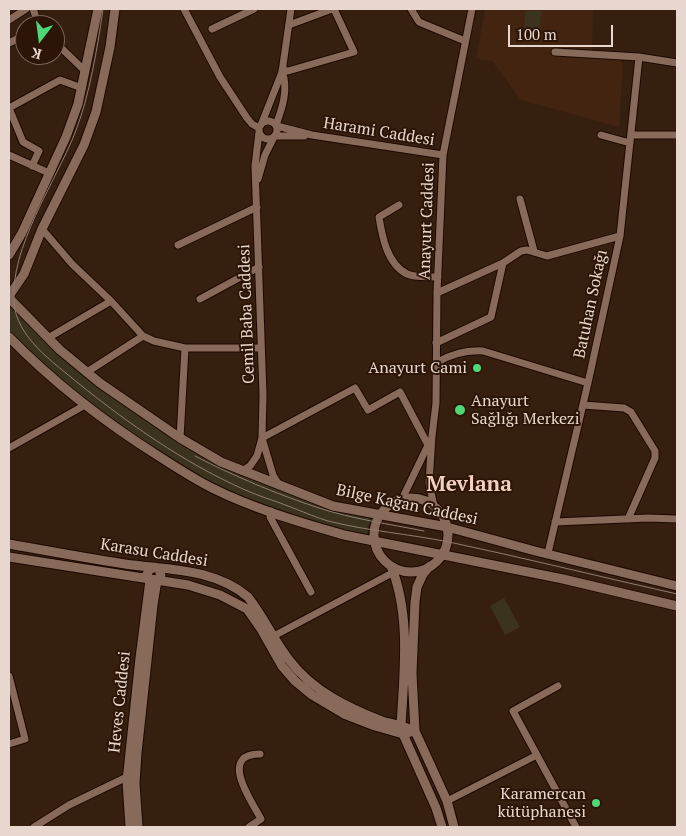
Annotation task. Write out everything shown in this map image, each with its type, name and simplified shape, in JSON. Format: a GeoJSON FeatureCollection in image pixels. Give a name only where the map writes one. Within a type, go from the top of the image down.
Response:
{"type":"FeatureCollection","features":[{"type":"Feature","properties":{"kind":"street"},"geometry":{"type":"LineString","coordinates":[[9,20],[26,9]]}},
{"type":"Feature","properties":{"kind":"street"},"geometry":{"type":"LineString","coordinates":[[9,255],[22,233],[66,137],[78,104],[98,9]]}},
{"type":"Feature","properties":{"kind":"street"},"geometry":{"type":"LineString","coordinates":[[9,297],[24,274],[42,229],[84,145],[96,112],[110,48],[115,9]]}},
{"type":"Feature","properties":{"kind":"street"},"geometry":{"type":"LineString","coordinates":[[184,9],[220,76],[252,124],[260,128]]}},
{"type":"Feature","properties":{"kind":"street"},"geometry":{"type":"LineString","coordinates":[[212,29],[254,9]]}},
{"type":"Feature","properties":{"kind":"street","name":"Cemil Baba Caddesi"},"geometry":{"type":"LineString","coordinates":[[242,471],[250,466],[257,456],[262,438],[263,396],[255,166],[260,128],[282,71],[291,9]]}},
{"type":"Feature","properties":{"kind":"street"},"geometry":{"type":"LineString","coordinates":[[282,71],[288,71],[354,52],[333,9],[288,25]]}},
{"type":"Feature","properties":{"kind":"street"},"geometry":{"type":"LineString","coordinates":[[412,9],[419,22],[466,42]]}},
{"type":"Feature","properties":{"kind":"street","name":"Anayurt Caddesi"},"geometry":{"type":"LineString","coordinates":[[432,436],[436,403],[437,293],[443,155],[472,9]]}},
{"type":"Feature","properties":{"kind":"street"},"geometry":{"type":"LineString","coordinates":[[65,52],[85,71]]}},
{"type":"Feature","properties":{"kind":"street"},"geometry":{"type":"LineString","coordinates":[[555,52],[639,57],[677,63]]}},
{"type":"Feature","properties":{"kind":"street","name":"Batuhan Sokağı"},"geometry":{"type":"LineString","coordinates":[[548,553],[620,236],[639,57]]}},
{"type":"Feature","properties":{"kind":"street","name":"Cemil Baba Caddesi"},"geometry":{"type":"LineString","coordinates":[[276,125],[284,96],[284,77],[282,71]]}},
{"type":"Feature","properties":{"kind":"street"},"geometry":{"type":"LineString","coordinates":[[32,166],[39,151],[23,142],[9,108],[60,80],[82,88]]}},
{"type":"Feature","properties":{"kind":"street"},"geometry":{"type":"LineString","coordinates":[[260,128],[267,121],[271,121],[276,125],[312,135]]}},
{"type":"Feature","properties":{"kind":"street"},"geometry":{"type":"LineString","coordinates":[[274,137],[278,129],[276,125]]}},
{"type":"Feature","properties":{"kind":"street"},"geometry":{"type":"LineString","coordinates":[[260,128],[262,138],[270,140],[274,137],[312,135]]}},
{"type":"Feature","properties":{"kind":"street"},"geometry":{"type":"LineString","coordinates":[[630,135],[677,134]]}},
{"type":"Feature","properties":{"kind":"street","name":"Harami Caddesi"},"geometry":{"type":"LineString","coordinates":[[312,135],[443,155]]}},
{"type":"Feature","properties":{"kind":"street"},"geometry":{"type":"LineString","coordinates":[[601,135],[630,143]]}},
{"type":"Feature","properties":{"kind":"street","name":"Cemil Baba Caddesi"},"geometry":{"type":"LineString","coordinates":[[256,189],[262,165],[274,137]]}},
{"type":"Feature","properties":{"kind":"street"},"geometry":{"type":"LineString","coordinates":[[9,156],[49,173]]}},
{"type":"Feature","properties":{"kind":"street"},"geometry":{"type":"LineString","coordinates":[[520,199],[534,251]]}},
{"type":"Feature","properties":{"kind":"street"},"geometry":{"type":"LineString","coordinates":[[399,205],[379,216],[384,242],[390,256],[408,275],[438,277]]}},
{"type":"Feature","properties":{"kind":"street"},"geometry":{"type":"LineString","coordinates":[[178,245],[257,207]]}},
{"type":"Feature","properties":{"kind":"street"},"geometry":{"type":"LineString","coordinates":[[42,229],[72,264],[111,301],[143,336],[154,341],[184,348],[261,348]]}},
{"type":"Feature","properties":{"kind":"street"},"geometry":{"type":"LineString","coordinates":[[437,293],[503,264],[521,251],[534,251],[547,256],[620,236]]}},
{"type":"Feature","properties":{"kind":"street"},"geometry":{"type":"LineString","coordinates":[[436,343],[491,317],[503,264]]}},
{"type":"Feature","properties":{"kind":"street"},"geometry":{"type":"LineString","coordinates":[[200,299],[259,267]]}},
{"type":"Feature","properties":{"kind":"street","name":"Bilge Kağan Caddesi"},"geometry":{"type":"LineString","coordinates":[[9,297],[48,338],[87,372],[180,438],[212,458],[242,471],[333,506],[447,527],[677,586]]}},
{"type":"Feature","properties":{"kind":"street"},"geometry":{"type":"LineString","coordinates":[[48,338],[111,301]]}},
{"type":"Feature","properties":{"kind":"street"},"geometry":{"type":"LineString","coordinates":[[87,372],[143,336]]}},
{"type":"Feature","properties":{"kind":"street"},"geometry":{"type":"LineString","coordinates":[[9,337],[85,405],[126,435],[197,480],[227,495],[318,527],[375,541],[572,581],[677,606]]}},
{"type":"Feature","properties":{"kind":"street"},"geometry":{"type":"LineString","coordinates":[[180,438],[184,348]]}},
{"type":"Feature","properties":{"kind":"street"},"geometry":{"type":"LineString","coordinates":[[436,363],[455,354],[482,351],[588,383]]}},
{"type":"Feature","properties":{"kind":"street"},"geometry":{"type":"LineString","coordinates":[[262,438],[355,388],[368,410],[400,392],[428,445]]}},
{"type":"Feature","properties":{"kind":"street"},"geometry":{"type":"LineString","coordinates":[[9,448],[85,405]]}},
{"type":"Feature","properties":{"kind":"street"},"geometry":{"type":"LineString","coordinates":[[583,405],[624,408],[631,412],[656,451],[655,458],[628,519]]}},
{"type":"Feature","properties":{"kind":"street"},"geometry":{"type":"LineString","coordinates":[[402,499],[432,436]]}},
{"type":"Feature","properties":{"kind":"street"},"geometry":{"type":"LineString","coordinates":[[432,436],[429,483],[434,506]]}},
{"type":"Feature","properties":{"kind":"street","name":"Cemil Baba Caddesi"},"geometry":{"type":"LineString","coordinates":[[262,438],[272,475],[278,485]]}},
{"type":"Feature","properties":{"kind":"street"},"geometry":{"type":"LineString","coordinates":[[442,827],[436,808],[402,730],[404,640],[402,602],[392,569],[380,556],[374,533],[376,522],[380,515],[391,504],[402,499],[424,500],[434,506],[441,514],[447,527],[448,537],[445,548],[442,554],[423,574],[417,587],[412,673],[415,731],[447,801],[454,827]]}},
{"type":"Feature","properties":{"kind":"street"},"geometry":{"type":"LineString","coordinates":[[271,511],[270,517],[311,592]]}},
{"type":"Feature","properties":{"kind":"street"},"geometry":{"type":"LineString","coordinates":[[555,522],[677,519]]}},
{"type":"Feature","properties":{"kind":"street","name":"Karasu Caddesi"},"geometry":{"type":"LineString","coordinates":[[9,544],[209,576],[239,589],[254,605],[270,638],[276,658],[288,673],[312,695],[344,714],[375,726],[415,731]]}},
{"type":"Feature","properties":{"kind":"street","name":"Karasu Caddesi"},"geometry":{"type":"LineString","coordinates":[[9,558],[200,588],[220,594],[247,609],[270,638]]}},
{"type":"Feature","properties":{"kind":"street"},"geometry":{"type":"LineString","coordinates":[[270,638],[392,569],[409,572],[420,571],[430,566]]}},
{"type":"Feature","properties":{"kind":"street"},"geometry":{"type":"LineString","coordinates":[[153,580],[147,576],[151,568],[155,567]]}},
{"type":"Feature","properties":{"kind":"street","name":"Heves Caddesi"},"geometry":{"type":"LineString","coordinates":[[138,827],[131,775],[154,605],[153,580]]}},
{"type":"Feature","properties":{"kind":"street","name":"Heves Caddesi"},"geometry":{"type":"LineString","coordinates":[[130,827],[131,775],[140,658],[153,580]]}},
{"type":"Feature","properties":{"kind":"street"},"geometry":{"type":"LineString","coordinates":[[9,680],[25,739],[9,744]]}},
{"type":"Feature","properties":{"kind":"street"},"geometry":{"type":"LineString","coordinates":[[558,686],[513,711],[576,827]]}},
{"type":"Feature","properties":{"kind":"street"},"geometry":{"type":"LineString","coordinates":[[249,827],[261,819],[239,778],[238,770],[246,758],[260,754]]}},
{"type":"Feature","properties":{"kind":"street"},"geometry":{"type":"LineString","coordinates":[[447,801],[537,755]]}},
{"type":"Feature","properties":{"kind":"street"},"geometry":{"type":"LineString","coordinates":[[34,827],[69,805],[131,775]]}},
{"type":"Feature","properties":{"kind":"shaded area"},"geometry":{"type":"Polygon","coordinates":[[[485,9],[593,9],[592,55],[536,53],[619,60],[623,64],[619,127],[521,100],[492,61],[476,59],[485,9]]]}},
{"type":"Feature","properties":{"kind":"shaded area"},"geometry":{"type":"Polygon","coordinates":[[[525,11],[541,11],[540,40],[524,39],[525,11]]]}},
{"type":"Feature","properties":{"kind":"shaded area"},"geometry":{"type":"Polygon","coordinates":[[[10,307],[56,352],[96,385],[169,437],[200,456],[231,471],[329,509],[371,518],[367,536],[330,527],[238,495],[179,466],[81,399],[9,337],[10,307]]]}},
{"type":"Feature","properties":{"kind":"shaded area"},"geometry":{"type":"Polygon","coordinates":[[[504,598],[520,627],[505,635],[490,606],[504,598]]]}},
{"type":"Feature","properties":{"kind":"tram line"},"geometry":{"type":"LineString","coordinates":[[103,9],[92,72],[85,103],[75,133],[26,238],[19,259],[15,281],[14,302],[16,315],[21,326],[37,348],[97,398],[157,441],[199,467],[254,494],[328,521],[449,542],[677,594]]}},
{"type":"Feature","properties":{"kind":"tram line"},"geometry":{"type":"LineString","coordinates":[[195,456],[225,471],[319,508],[424,531]]}},
{"type":"Feature","properties":{"kind":"place","name":"Anayurt Cami"},"geometry":{"type":"Point","coordinates":[477,368]}},
{"type":"Feature","properties":{"kind":"place","name":"Anayurt Sağlığı Merkezi"},"geometry":{"type":"Point","coordinates":[460,410]}},
{"type":"Feature","properties":{"kind":"place","name":"Karamercan kütüphanesi"},"geometry":{"type":"Point","coordinates":[596,803]}},
{"type":"Feature","properties":{"kind":"district","name":"Mevlana"},"geometry":{"type":"Point","coordinates":[469,485]}}]}
